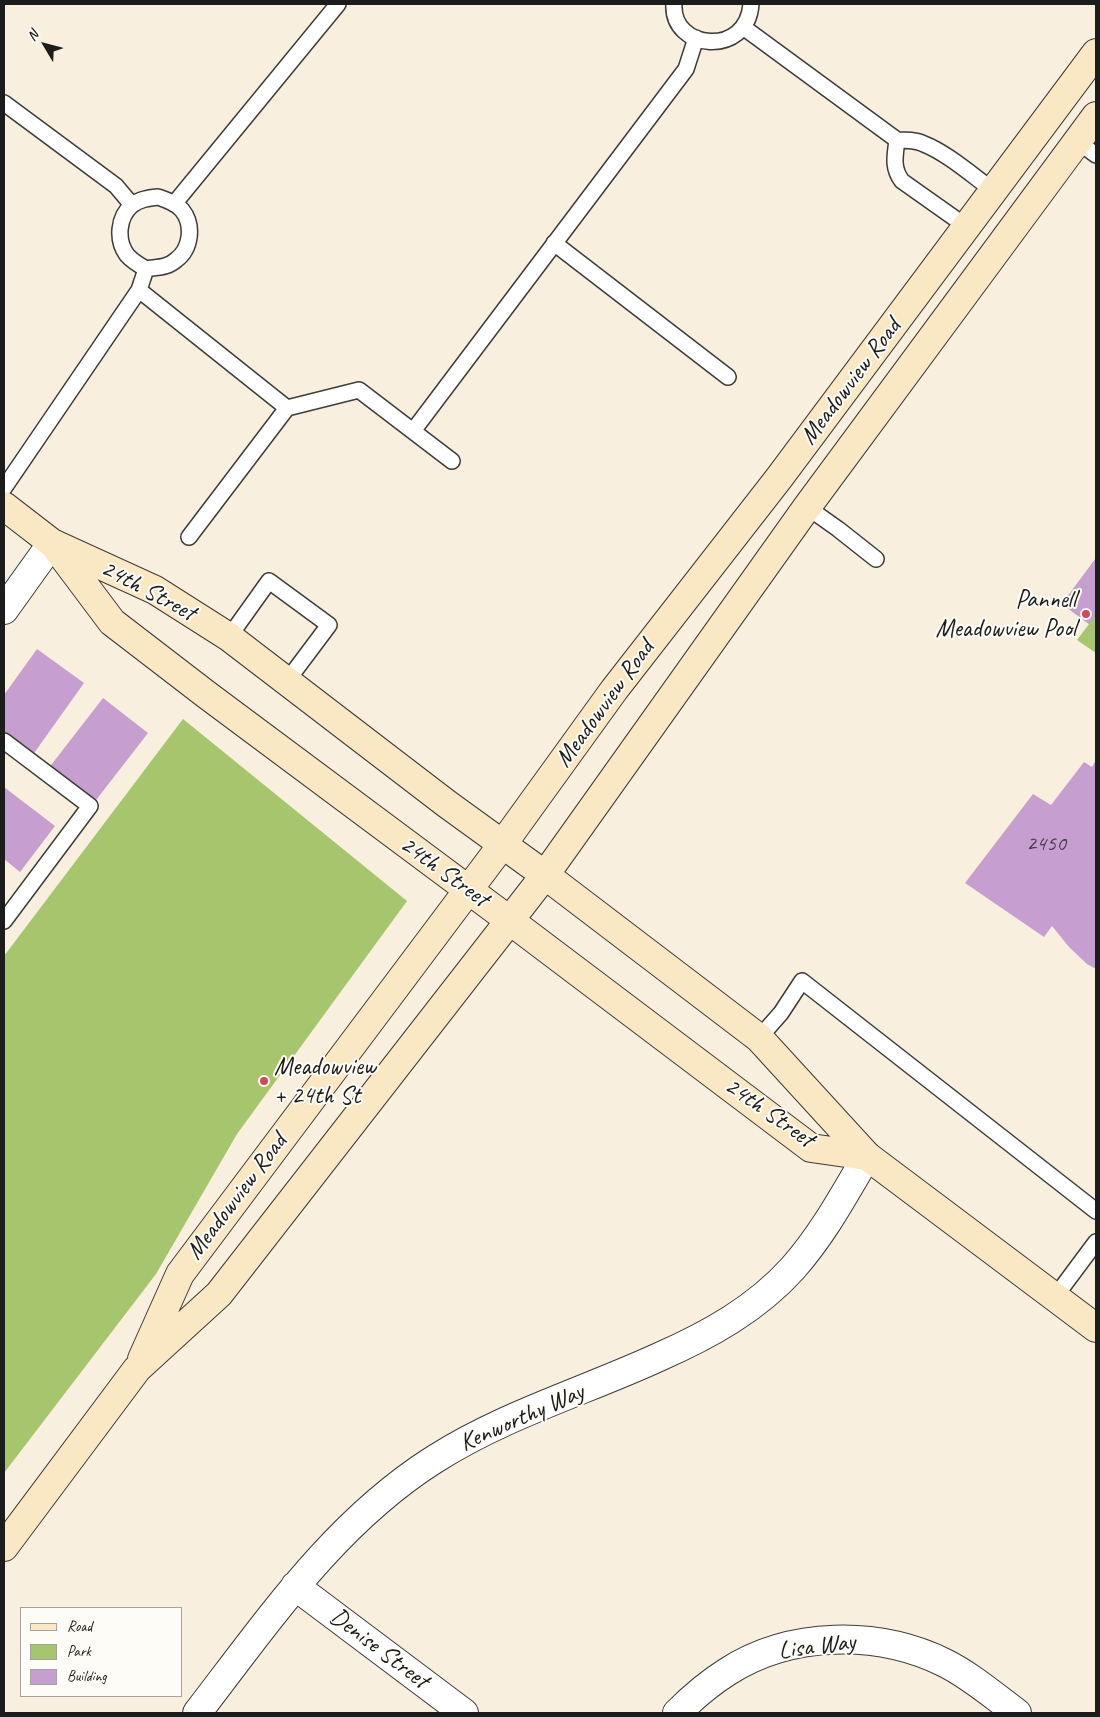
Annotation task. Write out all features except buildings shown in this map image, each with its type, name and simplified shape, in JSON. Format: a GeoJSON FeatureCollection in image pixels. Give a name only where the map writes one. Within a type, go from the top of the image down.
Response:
{"type":"FeatureCollection","features":[{"type":"Feature","properties":{"kind":"main road","name":"Meadowview Road"},"geometry":{"type":"LineString","coordinates":[[137,1369],[180,1274],[502,845],[629,669],[779,478],[1096,53]]}},
{"type":"Feature","properties":{"kind":"main road","name":"Meadowview Road"},"geometry":{"type":"LineString","coordinates":[[4,1547],[137,1369],[219,1294],[545,875],[807,508],[1087,148],[1096,116]]}},
{"type":"Feature","properties":{"kind":"main road","name":"24th Street"},"geometry":{"type":"LineString","coordinates":[[4,506],[52,543],[154,590],[229,637],[759,1038],[867,1156],[1096,1328]]}},
{"type":"Feature","properties":{"kind":"main road","name":"24th Street"},"geometry":{"type":"LineString","coordinates":[[52,543],[112,622],[207,695],[810,1148],[867,1156]]}},
{"type":"Feature","properties":{"kind":"street"},"geometry":{"type":"LineString","coordinates":[[4,610],[52,543]]}},
{"type":"Feature","properties":{"kind":"street","name":"Kenworthy Way"},"geometry":{"type":"LineString","coordinates":[[197,1713],[295,1586],[336,1539],[387,1493],[435,1459],[486,1430],[616,1377],[703,1337],[731,1320],[758,1300],[792,1269],[818,1237],[867,1156]]}},
{"type":"Feature","properties":{"kind":"street","name":"Denise Street"},"geometry":{"type":"LineString","coordinates":[[295,1586],[464,1713]]}},
{"type":"Feature","properties":{"kind":"street","name":"Lisa Way"},"geometry":{"type":"LineString","coordinates":[[677,1713],[696,1695],[728,1671],[762,1654],[800,1644],[831,1640],[870,1641],[909,1649],[952,1667],[1017,1713]]}},
{"type":"Feature","properties":{"kind":"lane"},"geometry":{"type":"LineString","coordinates":[[174,204],[338,4]]}},
{"type":"Feature","properties":{"kind":"lane"},"geometry":{"type":"LineString","coordinates":[[674,4],[679,23],[689,34],[703,41],[718,42],[732,37],[744,27],[750,13],[751,4]]}},
{"type":"Feature","properties":{"kind":"lane"},"geometry":{"type":"LineString","coordinates":[[744,27],[897,140],[911,140],[924,144],[950,159],[994,191]]}},
{"type":"Feature","properties":{"kind":"lane"},"geometry":{"type":"LineString","coordinates":[[413,431],[686,69],[696,38]]}},
{"type":"Feature","properties":{"kind":"lane"},"geometry":{"type":"LineString","coordinates":[[4,103],[116,186],[132,205]]}},
{"type":"Feature","properties":{"kind":"lane"},"geometry":{"type":"LineString","coordinates":[[897,140],[894,164],[896,173],[902,181],[966,227]]}},
{"type":"Feature","properties":{"kind":"lane"},"geometry":{"type":"LineString","coordinates":[[158,198],[174,204],[182,210],[188,222],[190,236],[186,249],[177,260],[165,267],[146,269],[127,255],[121,243],[119,229],[123,216],[132,205],[144,199],[158,198]]}},
{"type":"Feature","properties":{"kind":"lane"},"geometry":{"type":"LineString","coordinates":[[554,242],[728,377]]}},
{"type":"Feature","properties":{"kind":"lane"},"geometry":{"type":"LineString","coordinates":[[4,488],[139,290],[146,269]]}},
{"type":"Feature","properties":{"kind":"lane"},"geometry":{"type":"LineString","coordinates":[[139,290],[287,408]]}},
{"type":"Feature","properties":{"kind":"lane"},"geometry":{"type":"LineString","coordinates":[[189,538],[287,408],[359,390],[452,461]]}},
{"type":"Feature","properties":{"kind":"lane"},"geometry":{"type":"LineString","coordinates":[[807,508],[838,529],[876,559]]}},
{"type":"Feature","properties":{"kind":"lane"},"geometry":{"type":"LineString","coordinates":[[229,637],[269,581],[329,625],[287,681]]}},
{"type":"Feature","properties":{"kind":"lane"},"geometry":{"type":"LineString","coordinates":[[4,741],[90,806],[4,921]]}},
{"type":"Feature","properties":{"kind":"lane"},"geometry":{"type":"LineString","coordinates":[[759,1038],[782,1013],[802,981],[1096,1211]]}},
{"type":"Feature","properties":{"kind":"lane"},"geometry":{"type":"LineString","coordinates":[[1055,1297],[1096,1242]]}},
{"type":"Feature","properties":{"kind":"green space","name":"Pannell Meadowview Pool"},"geometry":{"type":"Polygon","coordinates":[[[1096,558],[1096,653],[1077,640],[1089,624],[1062,604],[1096,558]]]}},
{"type":"Feature","properties":{"kind":"green space"},"geometry":{"type":"Polygon","coordinates":[[[183,719],[407,901],[237,1134],[156,1274],[4,1473],[4,956],[183,719]]]}},
{"type":"Feature","properties":{"kind":"place","name":"Pannell Meadowview Pool"},"geometry":{"type":"Point","coordinates":[1086,614]}},
{"type":"Feature","properties":{"kind":"place","name":"Meadowview + 24th St"},"geometry":{"type":"Point","coordinates":[264,1081]}}]}
